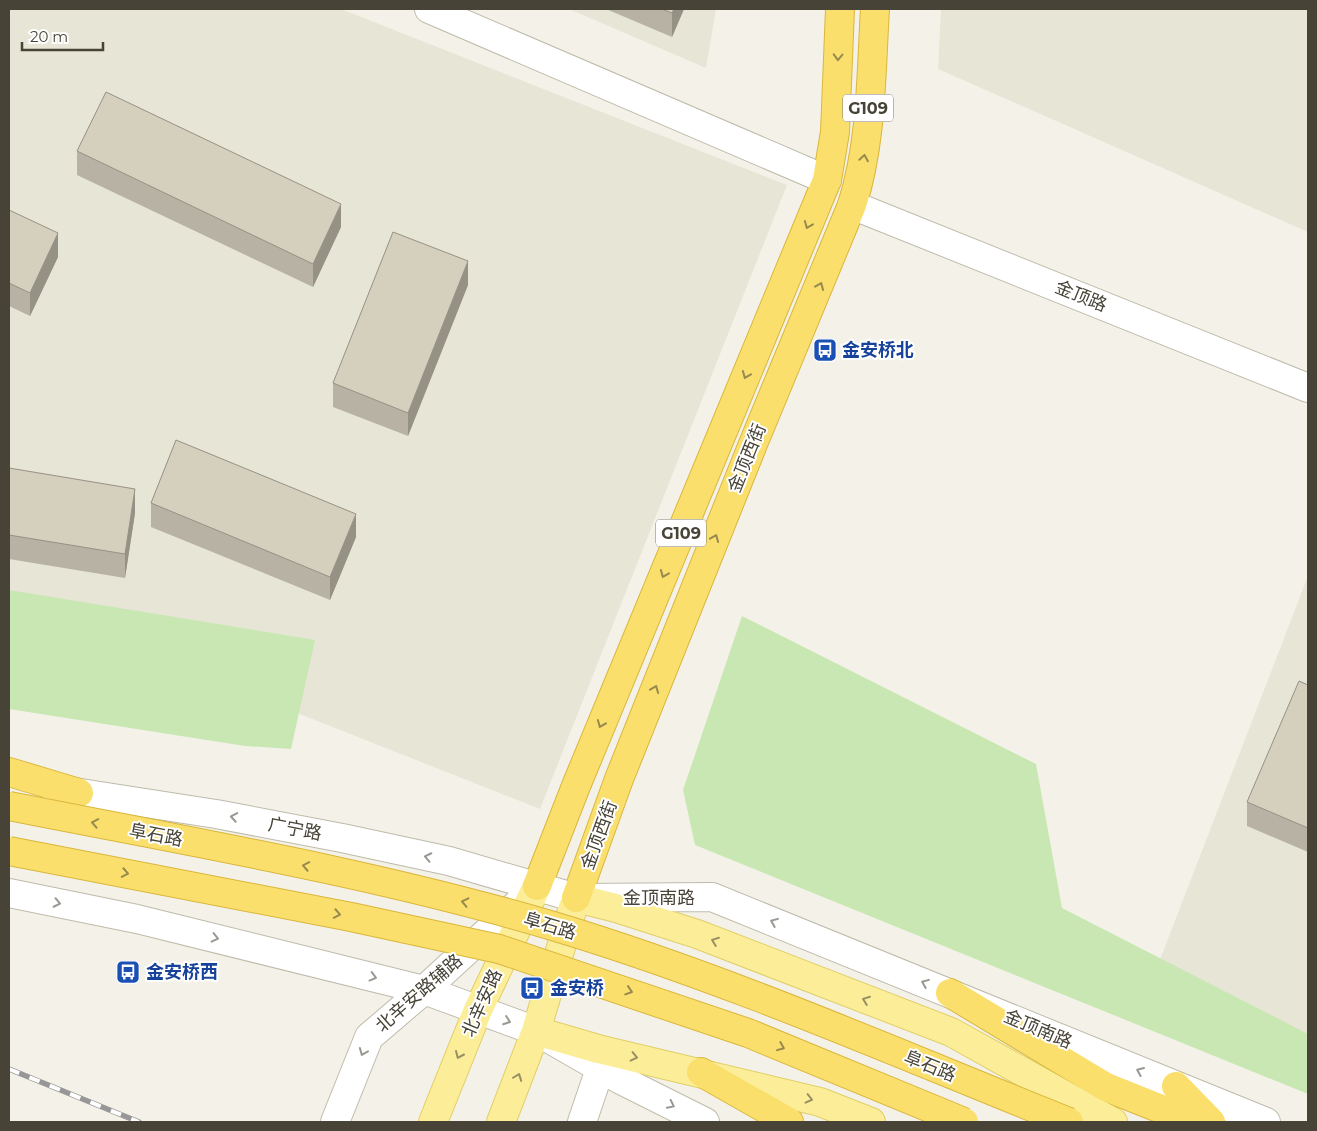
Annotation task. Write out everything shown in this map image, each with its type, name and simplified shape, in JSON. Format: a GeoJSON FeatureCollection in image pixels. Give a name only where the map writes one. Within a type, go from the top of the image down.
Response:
{"type":"FeatureCollection","features":[{"type":"Feature","properties":{"kind":"highway","name":"金顶西街"},"geometry":{"type":"LineString","coordinates":[[537,886],[576,786],[827,180],[835,132],[840,9]]}},
{"type":"Feature","properties":{"kind":"highway","name":"金顶西街"},"geometry":{"type":"LineString","coordinates":[[576,898],[626,761],[753,444],[831,260],[852,205],[861,178],[866,144],[875,9]]}},
{"type":"Feature","properties":{"kind":"highway"},"geometry":{"type":"LineString","coordinates":[[9,772],[78,793]]}},
{"type":"Feature","properties":{"kind":"highway","name":"阜石路"},"geometry":{"type":"LineString","coordinates":[[9,806],[362,877],[475,904],[554,926],[654,959],[763,999],[1069,1122]]}},
{"type":"Feature","properties":{"kind":"highway"},"geometry":{"type":"LineString","coordinates":[[9,851],[351,917],[499,949],[748,1033],[964,1122]]}},
{"type":"Feature","properties":{"kind":"highway"},"geometry":{"type":"LineString","coordinates":[[950,993],[1106,1087],[1194,1122]]}},
{"type":"Feature","properties":{"kind":"highway"},"geometry":{"type":"LineString","coordinates":[[700,1072],[789,1122]]}},
{"type":"Feature","properties":{"kind":"highway"},"geometry":{"type":"LineString","coordinates":[[1176,1086],[1211,1122]]}},
{"type":"Feature","properties":{"kind":"main road","name":"北辛安路"},"geometry":{"type":"LineString","coordinates":[[433,1122],[478,1010],[537,886]]}},
{"type":"Feature","properties":{"kind":"main road"},"geometry":{"type":"LineString","coordinates":[[501,1122],[536,1031],[576,898],[616,908],[697,934],[951,1032],[1106,1087]]}},
{"type":"Feature","properties":{"kind":"main road","name":"金顶南路"},"geometry":{"type":"LineString","coordinates":[[576,898],[608,931],[688,958],[1094,1122]]}},
{"type":"Feature","properties":{"kind":"main road"},"geometry":{"type":"LineString","coordinates":[[536,1031],[600,1059],[700,1072],[820,1102],[871,1122]]}},
{"type":"Feature","properties":{"kind":"main road"},"geometry":{"type":"LineString","coordinates":[[951,1032],[1113,1122]]}},
{"type":"Feature","properties":{"kind":"street"},"geometry":{"type":"LineString","coordinates":[[429,9],[827,180]]}},
{"type":"Feature","properties":{"kind":"street","name":"金顶路"},"geometry":{"type":"LineString","coordinates":[[852,205],[1308,388]]}},
{"type":"Feature","properties":{"kind":"street","name":"广宁路"},"geometry":{"type":"LineString","coordinates":[[9,782],[216,814],[342,838],[449,861],[576,898]]}},
{"type":"Feature","properties":{"kind":"street","name":"北辛安路辅路"},"geometry":{"type":"LineString","coordinates":[[335,1122],[369,1037],[424,990],[537,886]]}},
{"type":"Feature","properties":{"kind":"street"},"geometry":{"type":"LineString","coordinates":[[9,893],[146,922],[424,990],[536,1031]]}},
{"type":"Feature","properties":{"kind":"street","name":"金顶南路"},"geometry":{"type":"LineString","coordinates":[[576,898],[712,897],[1266,1122]]}},
{"type":"Feature","properties":{"kind":"street"},"geometry":{"type":"LineString","coordinates":[[582,1122],[600,1059],[704,1122]]}},
{"type":"Feature","properties":{"kind":"shaded area"},"geometry":{"type":"Polygon","coordinates":[[[9,9],[341,9],[787,185],[540,809],[9,599],[9,9]]]}},
{"type":"Feature","properties":{"kind":"shaded area"},"geometry":{"type":"Polygon","coordinates":[[[569,9],[716,9],[706,68],[569,9]]]}},
{"type":"Feature","properties":{"kind":"shaded area"},"geometry":{"type":"Polygon","coordinates":[[[941,9],[1308,9],[1308,232],[938,69],[941,9]]]}},
{"type":"Feature","properties":{"kind":"shaded area"},"geometry":{"type":"Polygon","coordinates":[[[1308,576],[1308,1052],[1144,1001],[1308,576]]]}},
{"type":"Feature","properties":{"kind":"green space"},"geometry":{"type":"Polygon","coordinates":[[[9,590],[315,640],[291,749],[245,746],[9,709],[9,590]]]}},
{"type":"Feature","properties":{"kind":"green space"},"geometry":{"type":"Polygon","coordinates":[[[742,616],[1036,764],[1062,908],[1308,1034],[1308,1094],[695,845],[683,790],[742,616]]]}},
{"type":"Feature","properties":{"kind":"building"},"geometry":{"type":"Polygon","coordinates":[[[662,9],[674,9],[672,13],[662,9]]]}},
{"type":"Feature","properties":{"kind":"building"},"geometry":{"type":"Polygon","coordinates":[[[106,92],[341,204],[313,264],[77,151],[106,92]]]}},
{"type":"Feature","properties":{"kind":"building"},"geometry":{"type":"Polygon","coordinates":[[[9,210],[58,233],[30,293],[9,283],[9,210]]]}},
{"type":"Feature","properties":{"kind":"building"},"geometry":{"type":"Polygon","coordinates":[[[393,232],[468,261],[408,413],[333,383],[393,232]]]}},
{"type":"Feature","properties":{"kind":"building"},"geometry":{"type":"Polygon","coordinates":[[[176,440],[356,514],[330,577],[151,503],[176,440]]]}},
{"type":"Feature","properties":{"kind":"building"},"geometry":{"type":"Polygon","coordinates":[[[9,468],[135,489],[125,554],[9,535],[9,468]]]}},
{"type":"Feature","properties":{"kind":"building"},"geometry":{"type":"Polygon","coordinates":[[[1299,681],[1308,685],[1308,828],[1247,802],[1299,681]]]}},
{"type":"Feature","properties":{"kind":"railway"},"geometry":{"type":"LineString","coordinates":[[9,1069],[139,1122]]}},
{"type":"Feature","properties":{"kind":"place","name":"金安桥北"},"geometry":{"type":"Point","coordinates":[825,350]}},
{"type":"Feature","properties":{"kind":"place","name":"金安桥西"},"geometry":{"type":"Point","coordinates":[128,972]}},
{"type":"Feature","properties":{"kind":"place","name":"金安桥"},"geometry":{"type":"Point","coordinates":[532,988]}}]}
